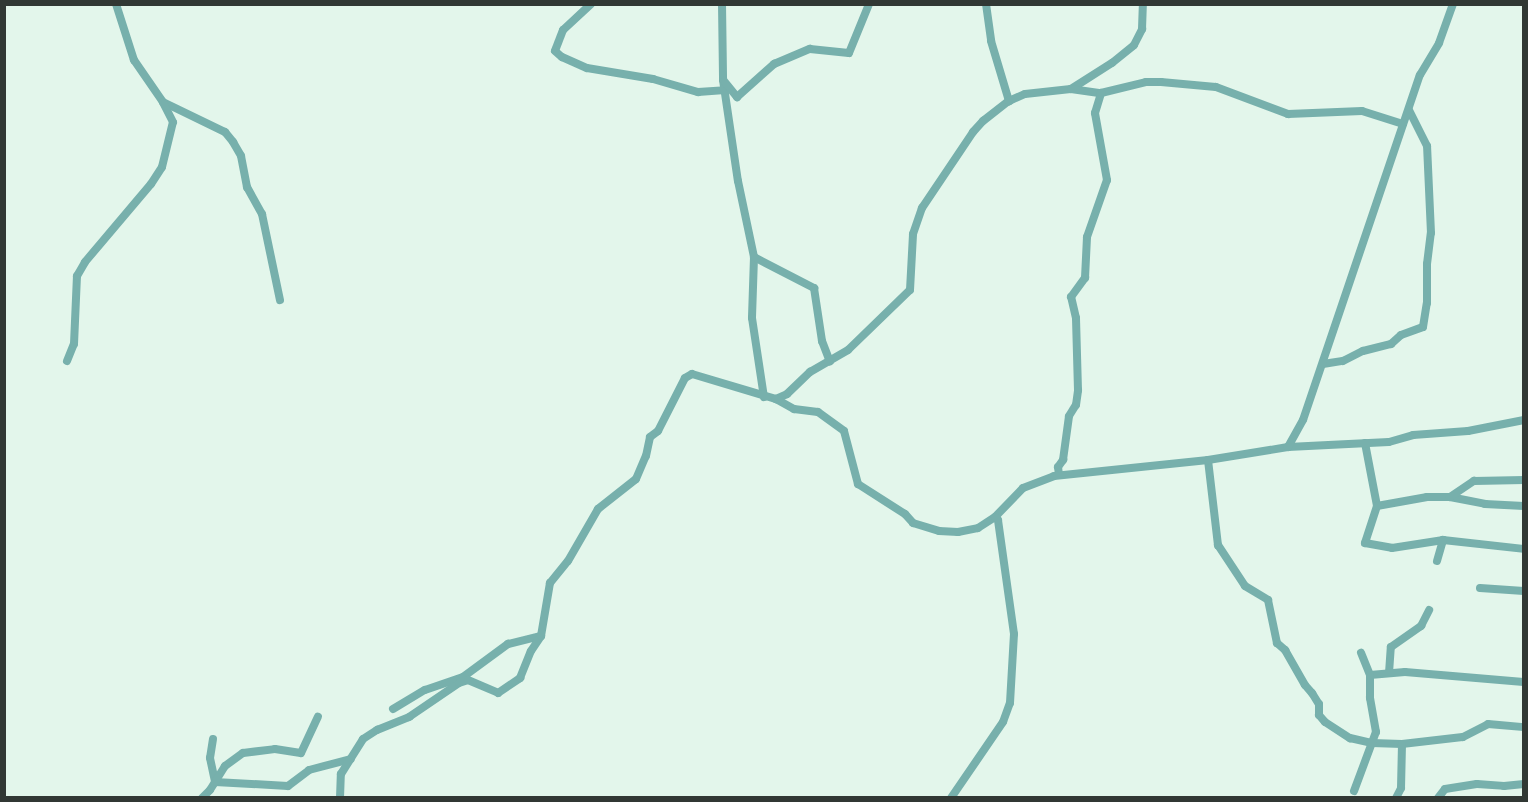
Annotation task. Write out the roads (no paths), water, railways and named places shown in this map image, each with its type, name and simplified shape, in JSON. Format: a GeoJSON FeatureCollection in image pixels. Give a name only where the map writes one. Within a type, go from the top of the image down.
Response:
{"type":"FeatureCollection","features":[{"type":"Feature","properties":{"kind":"street"},"geometry":{"type":"LineString","coordinates":[[67,361],[74,344],[77,276],[85,262],[151,184],[162,167],[173,122],[163,102],[134,60],[116,4]]}},
{"type":"Feature","properties":{"kind":"street"},"geometry":{"type":"LineString","coordinates":[[591,4],[563,30],[555,51],[562,57],[587,68],[653,78],[698,92],[725,90]]}},
{"type":"Feature","properties":{"kind":"street"},"geometry":{"type":"LineString","coordinates":[[722,4],[723,80],[738,181],[754,257],[752,318],[764,397]]}},
{"type":"Feature","properties":{"kind":"street"},"geometry":{"type":"LineString","coordinates":[[723,80],[737,97],[774,64],[810,50],[849,53],[869,4]]}},
{"type":"Feature","properties":{"kind":"street"},"geometry":{"type":"LineString","coordinates":[[986,4],[990,41],[1009,101]]}},
{"type":"Feature","properties":{"kind":"street"},"geometry":{"type":"LineString","coordinates":[[1071,89],[1112,63],[1134,45],[1142,29],[1143,4]]}},
{"type":"Feature","properties":{"kind":"street"},"geometry":{"type":"LineString","coordinates":[[1288,447],[1303,420],[1323,364],[1420,75],[1441,38],[1453,4]]}},
{"type":"Feature","properties":{"kind":"street"},"geometry":{"type":"LineString","coordinates":[[776,399],[787,394],[810,372],[830,362],[863,337],[910,290],[913,234],[922,208],[973,132],[983,121],[1009,101],[1025,94],[1071,89],[1101,93],[1154,82],[1210,86],[1288,114],[1362,111],[1403,124]]}},
{"type":"Feature","properties":{"kind":"street"},"geometry":{"type":"LineString","coordinates":[[1059,475],[1058,467],[1063,460],[1070,416],[1076,405],[1078,390],[1076,318],[1071,297],[1085,278],[1087,237],[1107,180],[1101,132],[1095,113],[1101,93]]}},
{"type":"Feature","properties":{"kind":"street"},"geometry":{"type":"LineString","coordinates":[[163,102],[225,132],[233,142],[241,156],[247,187],[262,214],[280,300]]}},
{"type":"Feature","properties":{"kind":"street"},"geometry":{"type":"LineString","coordinates":[[1323,364],[1343,361],[1363,351],[1391,344],[1401,334],[1423,327],[1427,303],[1427,264],[1431,233],[1427,146],[1409,110]]}},
{"type":"Feature","properties":{"kind":"street"},"geometry":{"type":"LineString","coordinates":[[754,257],[814,288],[822,341],[830,362]]}},
{"type":"Feature","properties":{"kind":"street"},"geometry":{"type":"LineString","coordinates":[[340,798],[341,774],[363,739],[377,730],[409,717],[459,683],[468,680],[498,693],[520,678],[531,651],[541,636],[550,583],[568,561],[598,509],[636,479],[646,456],[650,437],[658,431],[686,378],[692,374],[776,399],[794,409],[818,412],[844,431],[858,484],[905,514],[913,523],[930,529],[958,531],[978,528],[995,517],[1023,488],[1039,480],[1059,475],[1208,460],[1288,447],[1389,442],[1413,435],[1468,430],[1524,420]]}},
{"type":"Feature","properties":{"kind":"street"},"geometry":{"type":"LineString","coordinates":[[1365,443],[1377,506],[1365,543],[1392,548],[1443,540],[1524,549]]}},
{"type":"Feature","properties":{"kind":"street"},"geometry":{"type":"LineString","coordinates":[[1208,460],[1216,536],[1226,560],[1245,586],[1268,600],[1277,643],[1285,650],[1319,704],[1319,715],[1325,722],[1350,738],[1372,744],[1402,744],[1463,737],[1488,724],[1524,727]]}},
{"type":"Feature","properties":{"kind":"street"},"geometry":{"type":"LineString","coordinates":[[1450,496],[1474,482],[1524,480]]}},
{"type":"Feature","properties":{"kind":"street"},"geometry":{"type":"LineString","coordinates":[[1377,506],[1427,497],[1450,496],[1485,504],[1524,506]]}},
{"type":"Feature","properties":{"kind":"street"},"geometry":{"type":"LineString","coordinates":[[951,798],[1003,722],[1010,703],[1014,634],[998,520],[995,517]]}},
{"type":"Feature","properties":{"kind":"street"},"geometry":{"type":"LineString","coordinates":[[1437,561],[1443,540]]}},
{"type":"Feature","properties":{"kind":"street"},"geometry":{"type":"LineString","coordinates":[[1480,588],[1524,591]]}},
{"type":"Feature","properties":{"kind":"street"},"geometry":{"type":"LineString","coordinates":[[1389,673],[1391,647],[1420,626],[1430,610]]}},
{"type":"Feature","properties":{"kind":"street"},"geometry":{"type":"LineString","coordinates":[[393,710],[425,690],[464,677],[508,644],[541,636]]}},
{"type":"Feature","properties":{"kind":"street"},"geometry":{"type":"LineString","coordinates":[[1354,791],[1376,732],[1370,698],[1370,675],[1361,653]]}},
{"type":"Feature","properties":{"kind":"street"},"geometry":{"type":"LineString","coordinates":[[1370,675],[1405,672],[1524,681]]}},
{"type":"Feature","properties":{"kind":"street"},"geometry":{"type":"LineString","coordinates":[[202,798],[225,766],[243,753],[275,749],[301,753],[318,717]]}},
{"type":"Feature","properties":{"kind":"street"},"geometry":{"type":"LineString","coordinates":[[213,739],[210,758],[215,782]]}},
{"type":"Feature","properties":{"kind":"street"},"geometry":{"type":"LineString","coordinates":[[1396,798],[1401,788],[1402,744]]}},
{"type":"Feature","properties":{"kind":"street"},"geometry":{"type":"LineString","coordinates":[[215,782],[288,786],[309,770],[351,759]]}},
{"type":"Feature","properties":{"kind":"street"},"geometry":{"type":"LineString","coordinates":[[1438,798],[1446,789],[1477,784],[1504,786],[1524,784]]}}]}
